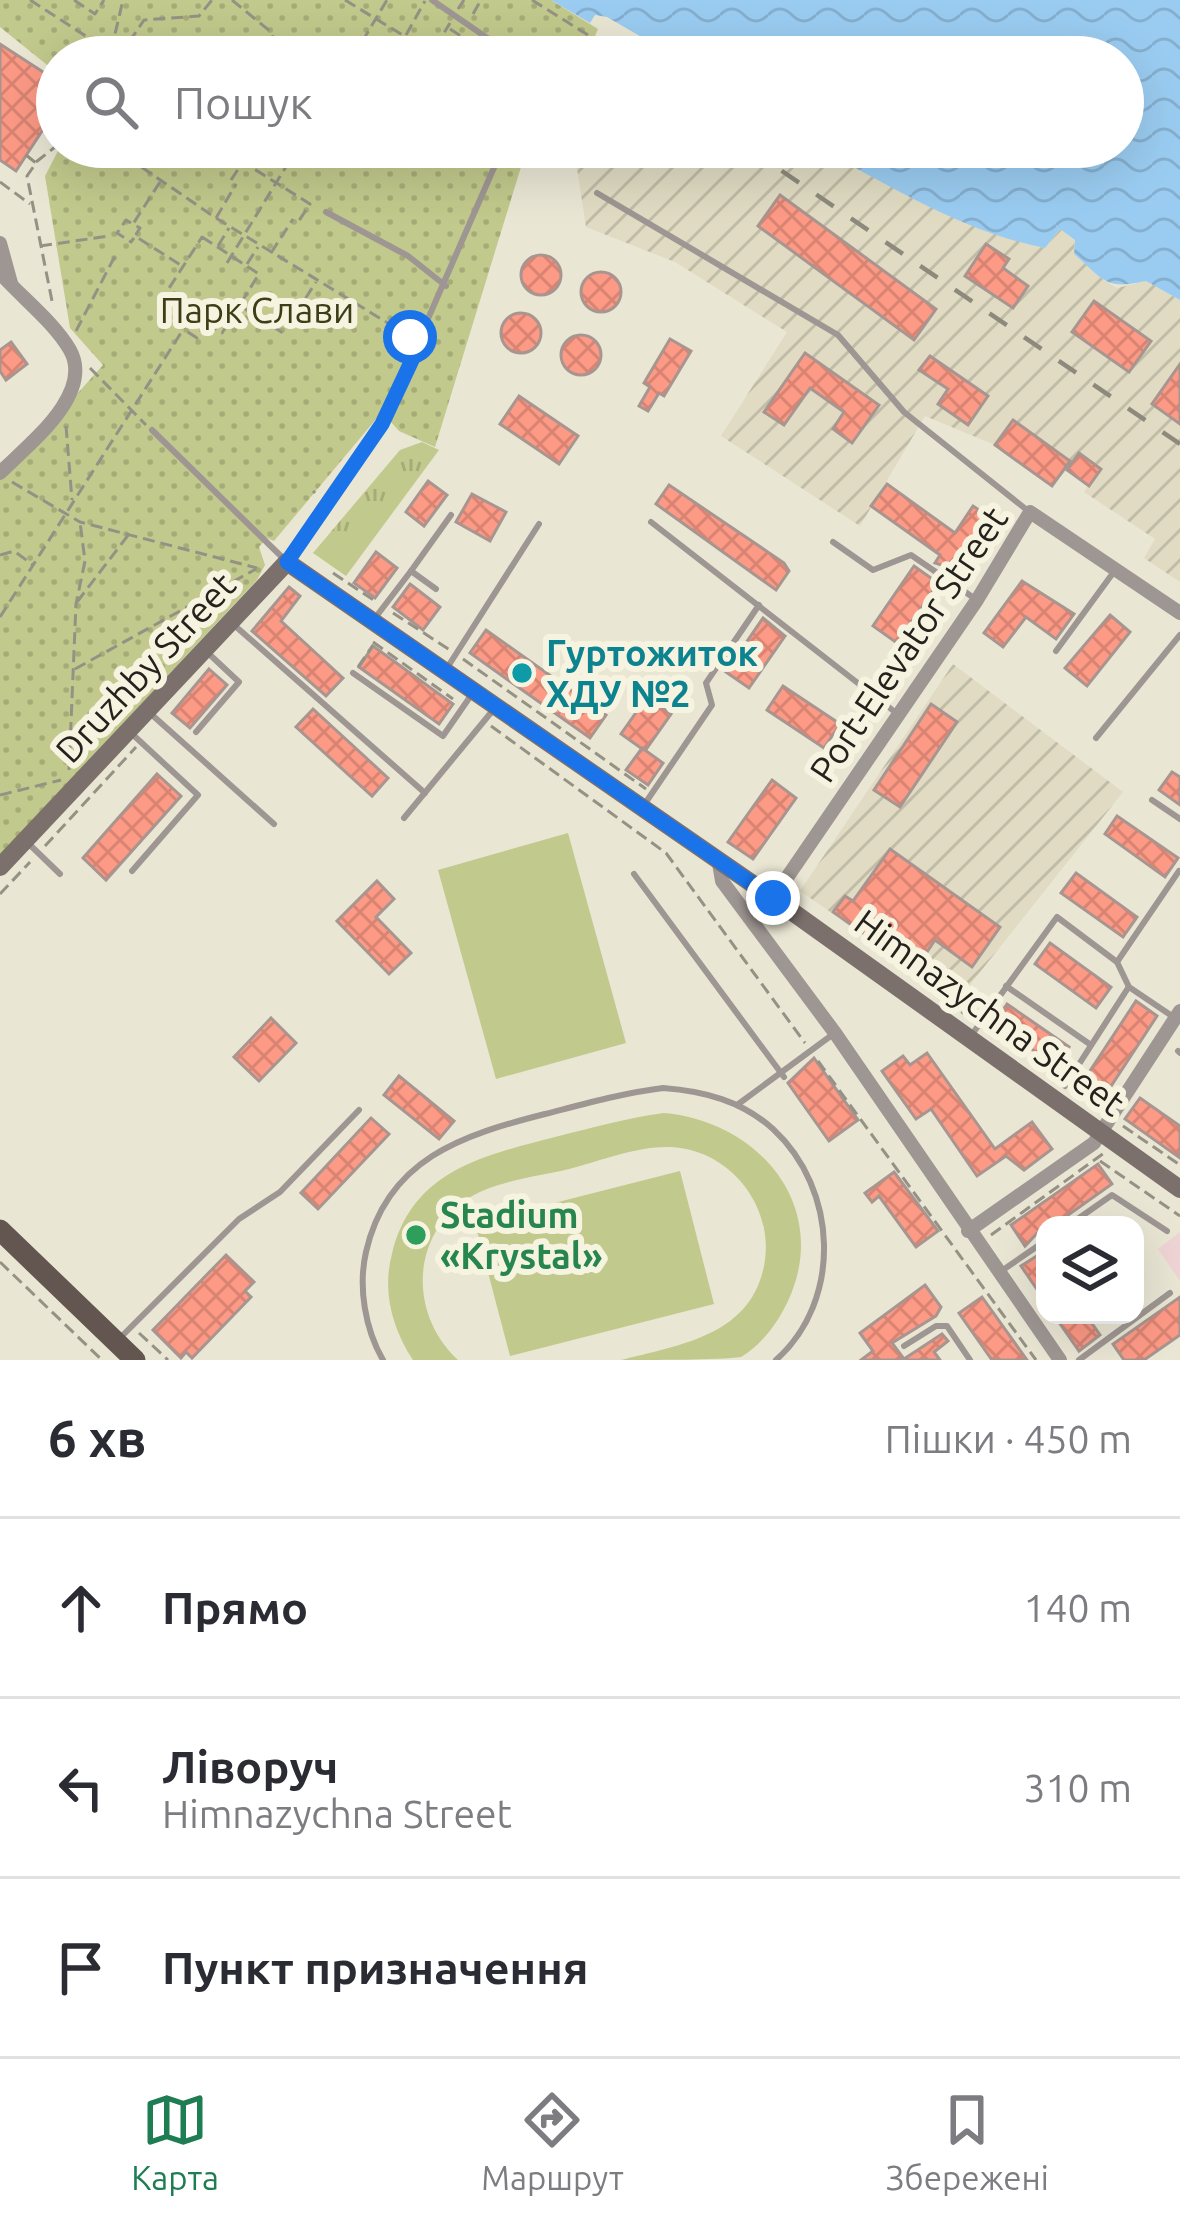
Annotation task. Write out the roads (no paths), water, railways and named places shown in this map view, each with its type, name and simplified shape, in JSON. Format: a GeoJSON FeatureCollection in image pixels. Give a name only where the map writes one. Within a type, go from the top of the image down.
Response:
{"type":"FeatureCollection","features":[{"type":"Feature","properties":{"kind":"main road"},"geometry":{"type":"LineString","coordinates":[[0,1230],[128,1347]]}},
{"type":"Feature","properties":{"kind":"street"},"geometry":{"type":"LineString","coordinates":[[0,243],[13,287]]}},
{"type":"Feature","properties":{"kind":"street"},"geometry":{"type":"LineString","coordinates":[[0,273],[71,351],[76,370],[64,406],[0,474]]}},
{"type":"Feature","properties":{"kind":"street","name":"Port-Elevator Street"},"geometry":{"type":"LineString","coordinates":[[773,898],[977,600],[1030,512],[1113,573],[1180,613]]}},
{"type":"Feature","properties":{"kind":"street","name":"Himnazychna Street"},"geometry":{"type":"LineString","coordinates":[[287,562],[1108,1131],[1180,1190]]}},
{"type":"Feature","properties":{"kind":"street","name":"Druzhby Street"},"geometry":{"type":"LineString","coordinates":[[0,867],[287,562]]}},
{"type":"Feature","properties":{"kind":"street"},"geometry":{"type":"LineString","coordinates":[[719,862],[722,881],[835,1033],[1060,1360]]}},
{"type":"Feature","properties":{"kind":"street"},"geometry":{"type":"LineString","coordinates":[[968,1231],[1108,1131],[1178,1015]]}},
{"type":"Feature","properties":{"kind":"lane"},"geometry":{"type":"LineString","coordinates":[[429,0],[486,36]]}},
{"type":"Feature","properties":{"kind":"lane"},"geometry":{"type":"LineString","coordinates":[[152,430],[287,562],[382,424],[494,168]]}},
{"type":"Feature","properties":{"kind":"lane"},"geometry":{"type":"LineString","coordinates":[[597,193],[838,335],[904,412],[1030,512]]}},
{"type":"Feature","properties":{"kind":"lane"},"geometry":{"type":"LineString","coordinates":[[326,212],[408,256],[446,286]]}},
{"type":"Feature","properties":{"kind":"lane"},"geometry":{"type":"LineString","coordinates":[[373,621],[451,514]]}},
{"type":"Feature","properties":{"kind":"lane"},"geometry":{"type":"LineString","coordinates":[[651,521],[898,714]]}},
{"type":"Feature","properties":{"kind":"lane"},"geometry":{"type":"LineString","coordinates":[[445,671],[539,524]]}},
{"type":"Feature","properties":{"kind":"lane"},"geometry":{"type":"LineString","coordinates":[[832,542],[874,571],[911,555],[977,600]]}},
{"type":"Feature","properties":{"kind":"lane"},"geometry":{"type":"LineString","coordinates":[[411,571],[436,589]]}},
{"type":"Feature","properties":{"kind":"lane"},"geometry":{"type":"LineString","coordinates":[[1056,651],[1113,573]]}},
{"type":"Feature","properties":{"kind":"lane"},"geometry":{"type":"LineString","coordinates":[[642,808],[712,705],[706,682],[759,605]]}},
{"type":"Feature","properties":{"kind":"lane"},"geometry":{"type":"LineString","coordinates":[[231,623],[424,793]]}},
{"type":"Feature","properties":{"kind":"lane"},"geometry":{"type":"LineString","coordinates":[[1096,738],[1180,634]]}},
{"type":"Feature","properties":{"kind":"lane"},"geometry":{"type":"LineString","coordinates":[[196,732],[239,682],[206,650]]}},
{"type":"Feature","properties":{"kind":"lane"},"geometry":{"type":"LineString","coordinates":[[353,673],[442,736],[474,691]]}},
{"type":"Feature","properties":{"kind":"lane"},"geometry":{"type":"LineString","coordinates":[[404,818],[496,706]]}},
{"type":"Feature","properties":{"kind":"lane"},"geometry":{"type":"LineString","coordinates":[[149,712],[274,824]]}},
{"type":"Feature","properties":{"kind":"lane"},"geometry":{"type":"LineString","coordinates":[[130,731],[198,795],[132,871]]}},
{"type":"Feature","properties":{"kind":"lane"},"geometry":{"type":"LineString","coordinates":[[1153,800],[1180,819]]}},
{"type":"Feature","properties":{"kind":"lane"},"geometry":{"type":"LineString","coordinates":[[26,842],[60,874]]}},
{"type":"Feature","properties":{"kind":"lane"},"geometry":{"type":"LineString","coordinates":[[1117,962],[1179,872]]}},
{"type":"Feature","properties":{"kind":"lane"},"geometry":{"type":"LineString","coordinates":[[634,874],[782,1075]]}},
{"type":"Feature","properties":{"kind":"lane"},"geometry":{"type":"LineString","coordinates":[[970,1037],[1057,916],[1117,962],[1129,987],[1178,1015]]}},
{"type":"Feature","properties":{"kind":"lane"},"geometry":{"type":"LineString","coordinates":[[1006,986],[1091,1045]]}},
{"type":"Feature","properties":{"kind":"lane"},"geometry":{"type":"LineString","coordinates":[[1065,1086],[1129,987]]}},
{"type":"Feature","properties":{"kind":"lane"},"geometry":{"type":"LineString","coordinates":[[737,1105],[835,1033]]}},
{"type":"Feature","properties":{"kind":"lane"},"geometry":{"type":"LineString","coordinates":[[383,1360],[368,1322],[364,1258],[385,1202],[430,1153],[479,1131],[632,1092],[695,1090],[737,1105],[773,1129],[795,1153],[821,1209],[825,1244],[814,1303],[776,1360]]}},
{"type":"Feature","properties":{"kind":"lane"},"geometry":{"type":"LineString","coordinates":[[128,1347],[238,1219],[280,1192],[358,1110]]}},
{"type":"Feature","properties":{"kind":"lane"},"geometry":{"type":"LineString","coordinates":[[1082,1216],[1112,1195],[1167,1231]]}},
{"type":"Feature","properties":{"kind":"lane"},"geometry":{"type":"LineString","coordinates":[[997,1274],[1036,1247]]}},
{"type":"Feature","properties":{"kind":"lane"},"geometry":{"type":"LineString","coordinates":[[1079,1360],[1170,1293]]}},
{"type":"Feature","properties":{"kind":"lane"},"geometry":{"type":"LineString","coordinates":[[904,1346],[936,1326],[947,1326],[970,1360]]}},
{"type":"Feature","properties":{"kind":"water"},"geometry":{"type":"Polygon","coordinates":[[[551,0],[1180,0],[1180,300],[1146,281],[1106,281],[1074,254],[1075,240],[1060,229],[1045,248],[1015,241],[928,207],[856,168],[1144,168],[1144,36],[640,36],[607,17],[595,15],[590,23],[551,0]]]}},
{"type":"Feature","properties":{"kind":"railway"},"geometry":{"type":"LineString","coordinates":[[778,168],[1180,444]]}},
{"type":"Feature","properties":{"kind":"place","name":"Гуртожиток ХДУ №2"},"geometry":{"type":"Point","coordinates":[522,673]}},
{"type":"Feature","properties":{"kind":"place","name":"Stadium «Krystal»"},"geometry":{"type":"Point","coordinates":[416,1235]}},
{"type":"Feature","properties":{"kind":"park label","name":"Парк Слави"},"geometry":{"type":"Point","coordinates":[257,309]}}]}
